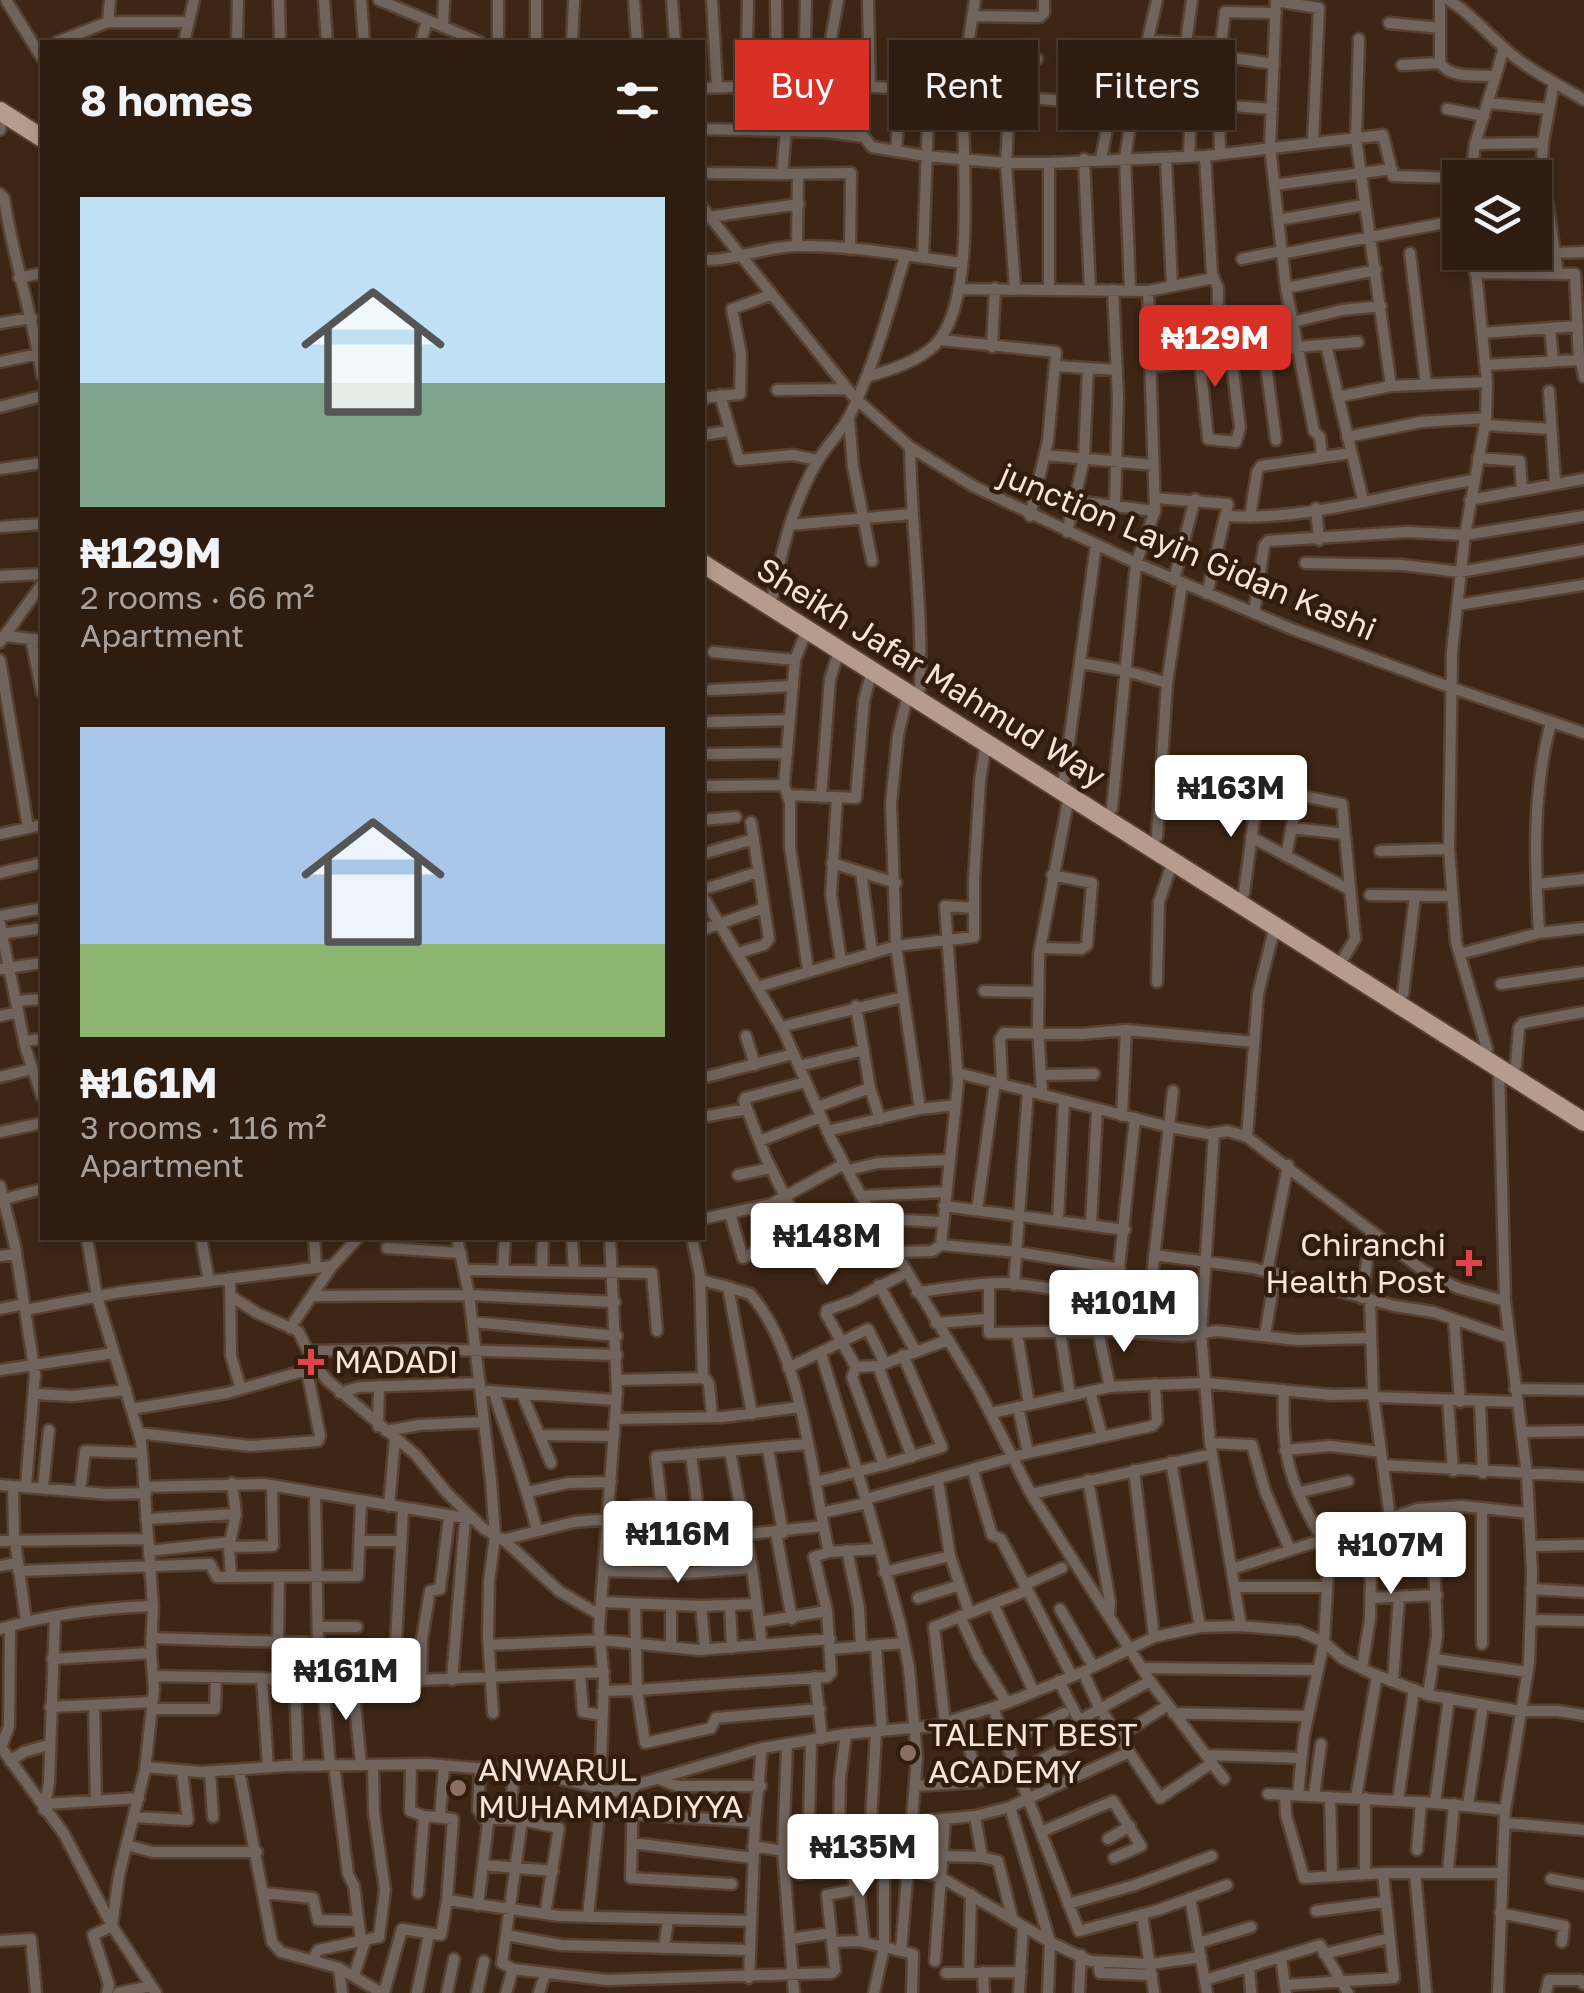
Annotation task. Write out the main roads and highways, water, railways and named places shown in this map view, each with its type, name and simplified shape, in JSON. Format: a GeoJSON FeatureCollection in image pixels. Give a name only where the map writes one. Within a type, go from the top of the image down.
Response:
{"type":"FeatureCollection","features":[{"type":"Feature","properties":{"kind":"main road"},"geometry":{"type":"LineString","coordinates":[[0,111],[40,137]]}},
{"type":"Feature","properties":{"kind":"main road"},"geometry":{"type":"LineString","coordinates":[[0,126],[40,149]]}},
{"type":"Feature","properties":{"kind":"main road","name":"Sheikh Jafar Mahmud Way"},"geometry":{"type":"LineString","coordinates":[[705,552],[986,743],[1112,809],[1487,1048],[1584,1122]]}},
{"type":"Feature","properties":{"kind":"main road","name":"Sheikh Jafar Mahmud Way"},"geometry":{"type":"LineString","coordinates":[[705,565],[872,671],[914,691],[1067,787],[1275,926],[1507,1067],[1584,1109]]}},
{"type":"Feature","properties":{"kind":"place","name":"Chiranchi Health Post"},"geometry":{"type":"Point","coordinates":[1469,1263]}},
{"type":"Feature","properties":{"kind":"place","name":"MADADI"},"geometry":{"type":"Point","coordinates":[311,1362]}},
{"type":"Feature","properties":{"kind":"place","name":"TALENT BEST ACADEMY"},"geometry":{"type":"Point","coordinates":[908,1753]}},
{"type":"Feature","properties":{"kind":"place","name":"ANWARUL MUHAMMADIYYA"},"geometry":{"type":"Point","coordinates":[458,1788]}}]}
